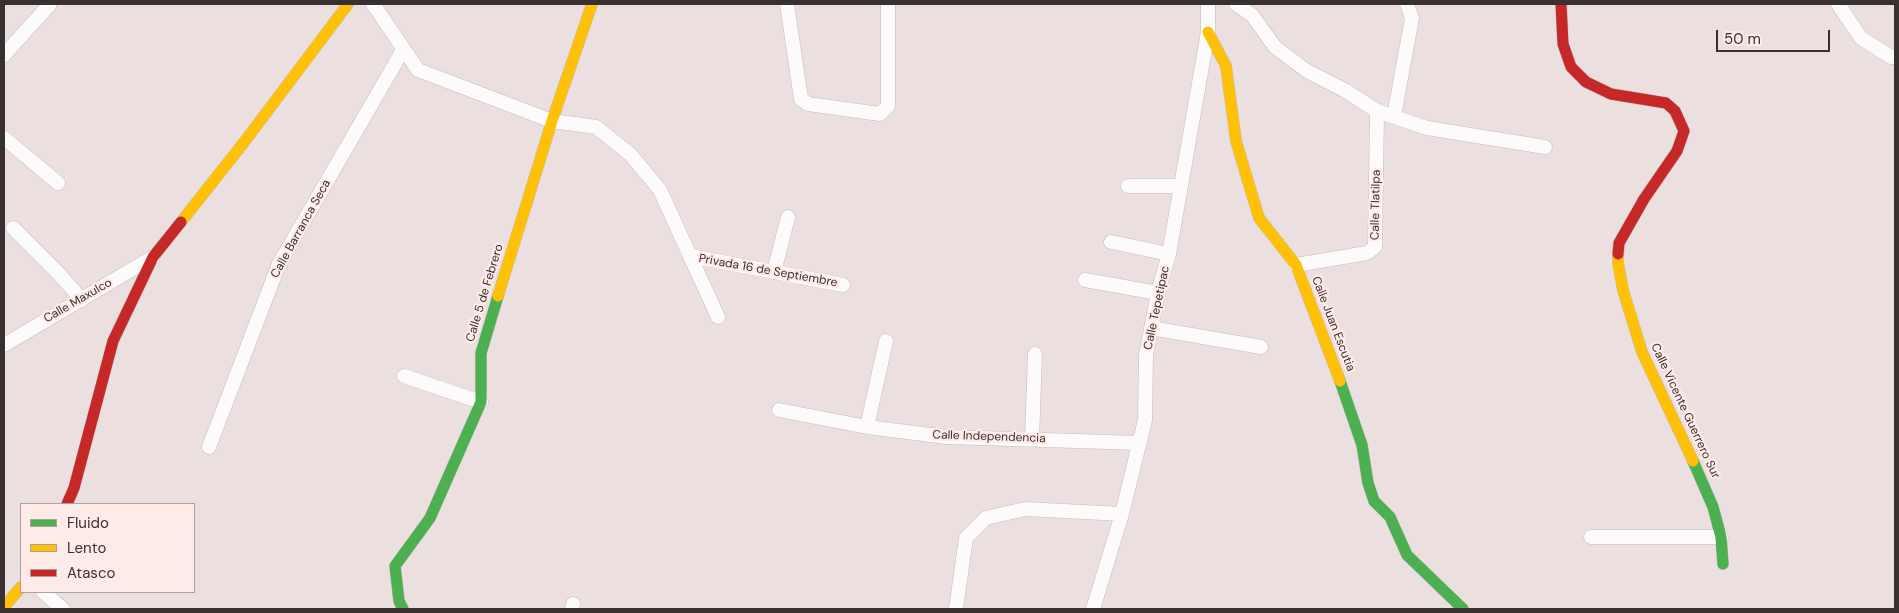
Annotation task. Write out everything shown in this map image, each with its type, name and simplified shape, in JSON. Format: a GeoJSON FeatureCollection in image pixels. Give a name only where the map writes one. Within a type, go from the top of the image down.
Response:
{"type":"FeatureCollection","features":[{"type":"Feature","properties":{"kind":"street"},"geometry":{"type":"LineString","coordinates":[[4,55],[50,4]]}},
{"type":"Feature","properties":{"kind":"street"},"geometry":{"type":"LineString","coordinates":[[67,503],[74,488],[113,341],[153,257],[245,141],[348,4]]}},
{"type":"Feature","properties":{"kind":"street","name":"Privada 16 de Septiembre"},"geometry":{"type":"LineString","coordinates":[[373,4],[418,70],[552,121],[596,127],[630,154],[660,190],[690,256],[844,284]]}},
{"type":"Feature","properties":{"kind":"street","name":"Calle 5 de Febrero"},"geometry":{"type":"LineString","coordinates":[[403,609],[399,602],[394,566],[430,518],[481,402],[481,353],[552,121],[592,4]]}},
{"type":"Feature","properties":{"kind":"street"},"geometry":{"type":"LineString","coordinates":[[787,4],[802,99],[808,104],[880,114],[888,106],[888,4]]}},
{"type":"Feature","properties":{"kind":"street","name":"Calle Tepetipac"},"geometry":{"type":"LineString","coordinates":[[1093,609],[1122,514],[1145,420],[1146,355],[1158,293],[1169,254],[1208,32],[1208,4]]}},
{"type":"Feature","properties":{"kind":"street"},"geometry":{"type":"LineString","coordinates":[[1236,4],[1252,15],[1275,46],[1300,66],[1378,111],[1427,128],[1545,147]]}},
{"type":"Feature","properties":{"kind":"street"},"geometry":{"type":"LineString","coordinates":[[1394,116],[1412,18],[1407,4]]}},
{"type":"Feature","properties":{"kind":"street","name":"Calle Vicente Guerrero Sur"},"geometry":{"type":"LineString","coordinates":[[1559,4],[1563,44],[1571,66],[1586,82],[1612,94],[1666,103],[1675,111],[1684,131],[1677,151],[1644,199],[1619,243],[1618,263],[1623,290],[1642,352],[1703,481],[1713,507],[1721,538],[1723,564]]}},
{"type":"Feature","properties":{"kind":"street"},"geometry":{"type":"LineString","coordinates":[[1838,4],[1861,38],[1891,57],[1895,57]]}},
{"type":"Feature","properties":{"kind":"street","name":"Calle Juan Escutia"},"geometry":{"type":"LineString","coordinates":[[1208,32],[1226,66],[1236,141],[1260,218],[1296,265],[1324,334],[1362,445],[1368,483],[1374,502],[1390,517],[1408,555],[1463,609]]}},
{"type":"Feature","properties":{"kind":"street","name":"Calle Barranca Seca"},"geometry":{"type":"LineString","coordinates":[[209,447],[279,264],[403,50]]}},
{"type":"Feature","properties":{"kind":"street","name":"Calle Tlatilpa"},"geometry":{"type":"LineString","coordinates":[[1296,265],[1367,253],[1375,247],[1378,111]]}},
{"type":"Feature","properties":{"kind":"street"},"geometry":{"type":"LineString","coordinates":[[4,138],[58,183]]}},
{"type":"Feature","properties":{"kind":"street"},"geometry":{"type":"LineString","coordinates":[[1128,186],[1180,186]]}},
{"type":"Feature","properties":{"kind":"street"},"geometry":{"type":"LineString","coordinates":[[774,272],[788,217]]}},
{"type":"Feature","properties":{"kind":"street"},"geometry":{"type":"LineString","coordinates":[[12,228],[59,274],[82,300]]}},
{"type":"Feature","properties":{"kind":"street"},"geometry":{"type":"LineString","coordinates":[[1111,242],[1169,254]]}},
{"type":"Feature","properties":{"kind":"street"},"geometry":{"type":"LineString","coordinates":[[690,256],[718,317]]}},
{"type":"Feature","properties":{"kind":"street","name":"Calle Maxulco"},"geometry":{"type":"LineString","coordinates":[[4,344],[153,257]]}},
{"type":"Feature","properties":{"kind":"street"},"geometry":{"type":"LineString","coordinates":[[1085,280],[1158,293]]}},
{"type":"Feature","properties":{"kind":"street"},"geometry":{"type":"LineString","coordinates":[[1151,328],[1261,347]]}},
{"type":"Feature","properties":{"kind":"street"},"geometry":{"type":"LineString","coordinates":[[867,427],[886,341]]}},
{"type":"Feature","properties":{"kind":"street"},"geometry":{"type":"LineString","coordinates":[[1032,439],[1034,354]]}},
{"type":"Feature","properties":{"kind":"street"},"geometry":{"type":"LineString","coordinates":[[404,376],[481,402]]}},
{"type":"Feature","properties":{"kind":"street","name":"Calle Independencia"},"geometry":{"type":"LineString","coordinates":[[780,410],[867,427],[947,437],[1140,443]]}},
{"type":"Feature","properties":{"kind":"street"},"geometry":{"type":"LineString","coordinates":[[956,609],[966,538],[986,518],[1025,509],[1122,514]]}},
{"type":"Feature","properties":{"kind":"street"},"geometry":{"type":"LineString","coordinates":[[1591,536],[1721,538]]}},
{"type":"Feature","properties":{"kind":"street"},"geometry":{"type":"LineString","coordinates":[[4,607],[20,588]]}},
{"type":"Feature","properties":{"kind":"street"},"geometry":{"type":"LineString","coordinates":[[44,593],[62,609]]}},
{"type":"Feature","properties":{"kind":"traffic: fast"},"geometry":{"type":"LineString","coordinates":[[403,609],[399,601],[395,566],[430,518],[481,402],[481,353],[498,296]]}},
{"type":"Feature","properties":{"kind":"traffic: fast"},"geometry":{"type":"LineString","coordinates":[[1340,381],[1362,445],[1368,483],[1374,501],[1390,517],[1407,555],[1463,609]]}},
{"type":"Feature","properties":{"kind":"traffic: fast"},"geometry":{"type":"LineString","coordinates":[[1693,461],[1713,507],[1721,537],[1723,564]]}},
{"type":"Feature","properties":{"kind":"traffic: slow"},"geometry":{"type":"LineString","coordinates":[[181,222],[245,141],[348,4]]}},
{"type":"Feature","properties":{"kind":"traffic: slow"},"geometry":{"type":"LineString","coordinates":[[498,296],[552,121],[592,4]]}},
{"type":"Feature","properties":{"kind":"traffic: slow"},"geometry":{"type":"LineString","coordinates":[[1208,32],[1226,66],[1236,141],[1259,218],[1296,265],[1340,381]]}},
{"type":"Feature","properties":{"kind":"traffic: slow"},"geometry":{"type":"LineString","coordinates":[[1618,254],[1623,290],[1642,352],[1693,461]]}},
{"type":"Feature","properties":{"kind":"traffic: slow"},"geometry":{"type":"LineString","coordinates":[[4,607],[20,588]]}},
{"type":"Feature","properties":{"kind":"traffic: jam"},"geometry":{"type":"LineString","coordinates":[[1561,4],[1563,44],[1571,67],[1586,82],[1611,94],[1666,103],[1675,111],[1684,131],[1677,151],[1644,199],[1619,243],[1618,254]]}},
{"type":"Feature","properties":{"kind":"traffic: jam"},"geometry":{"type":"LineString","coordinates":[[67,503],[74,488],[113,341],[153,257],[181,222]]}}]}
